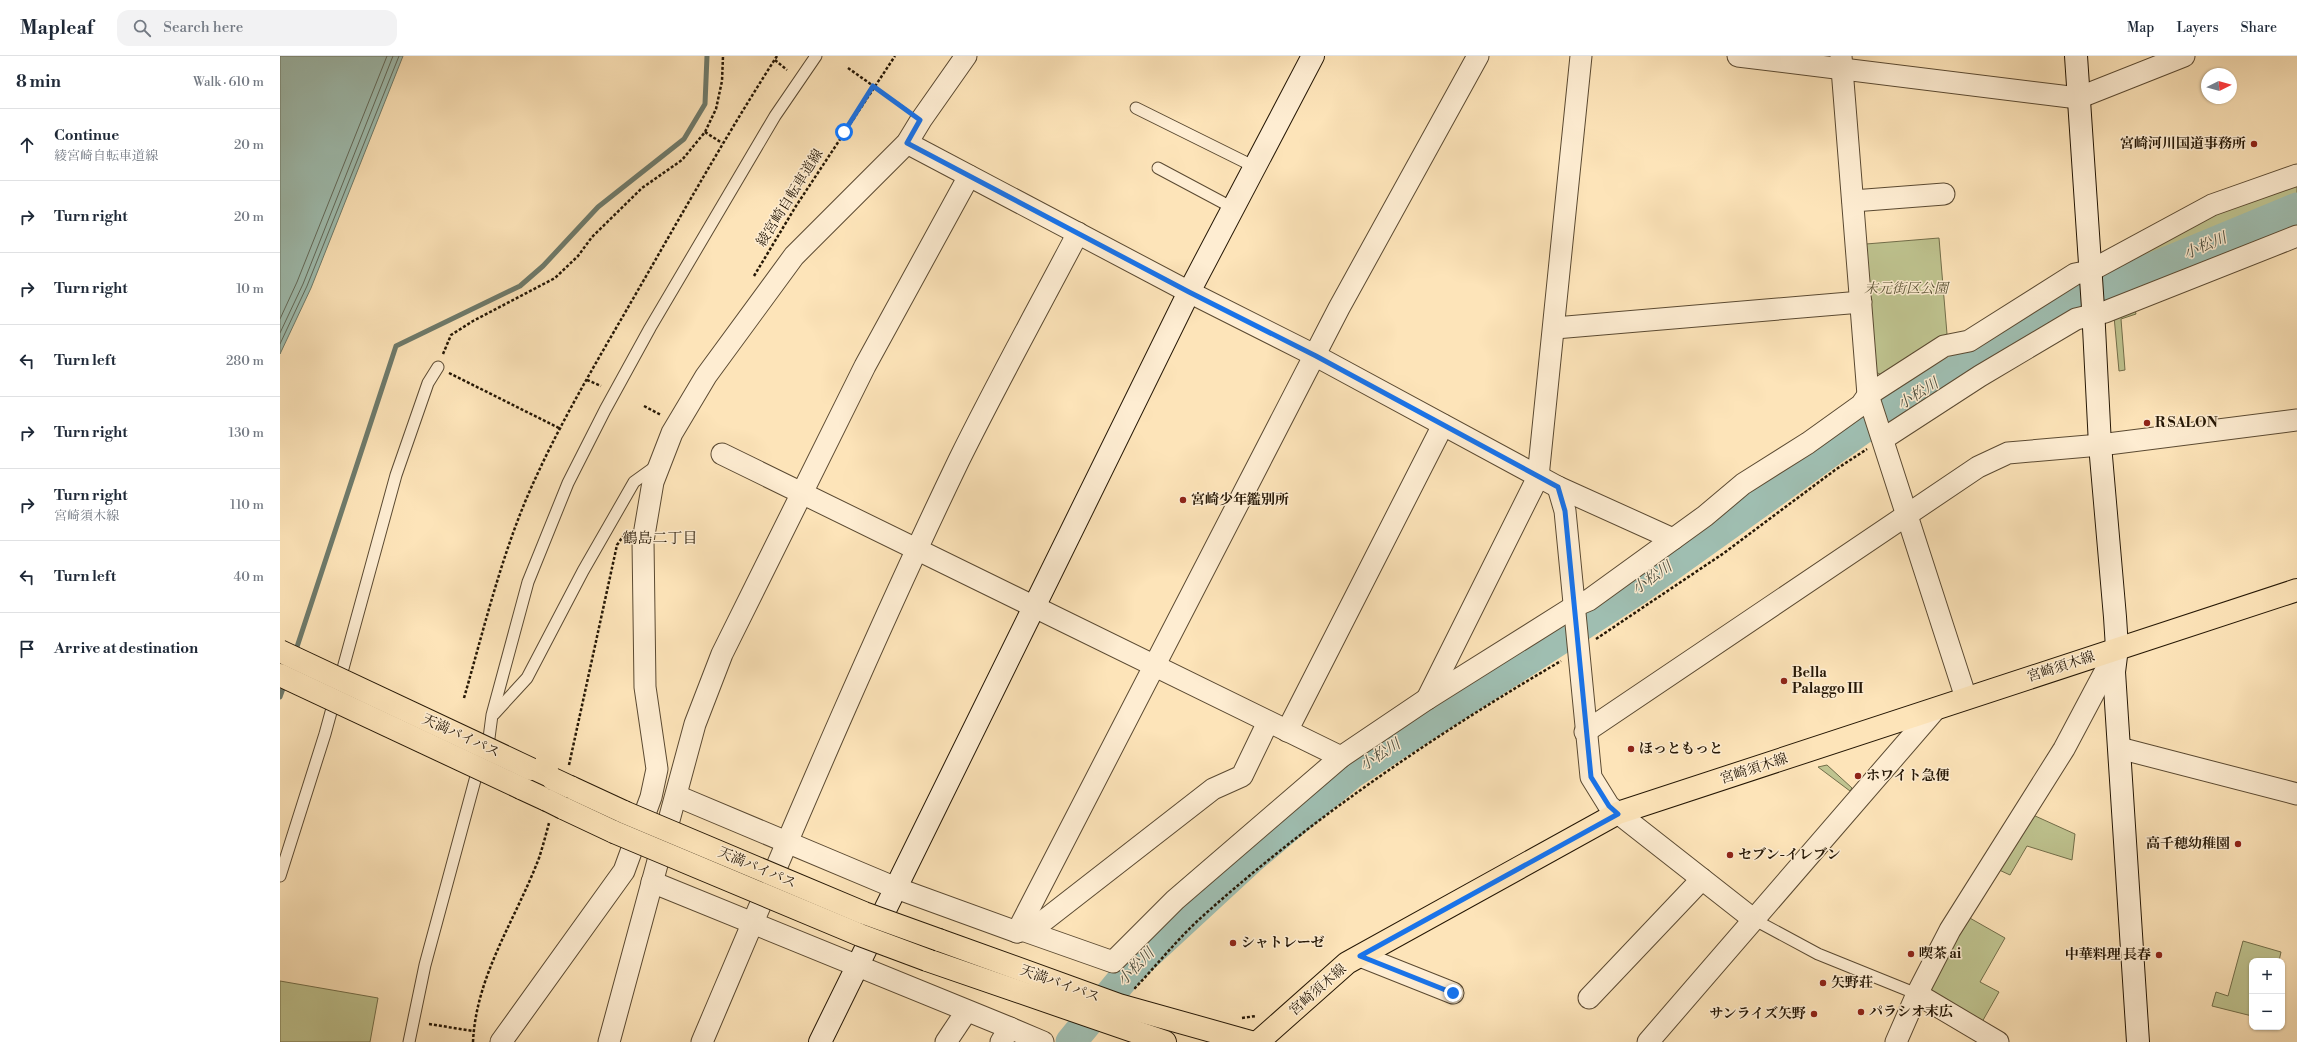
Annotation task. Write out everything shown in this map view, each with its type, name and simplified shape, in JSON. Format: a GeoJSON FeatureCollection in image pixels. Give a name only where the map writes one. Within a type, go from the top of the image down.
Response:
{"type":"FeatureCollection","features":[{"type":"Feature","properties":{"kind":"main road","name":"宮崎須木線"},"geometry":{"type":"LineString","coordinates":[[1258,1042],[1347,963],[1618,814],[1934,711],[1966,698],[2117,648],[2297,590]]}},
{"type":"Feature","properties":{"kind":"main road","name":"天満バイパス"},"geometry":{"type":"LineString","coordinates":[[280,651],[526,779],[553,810],[614,832],[860,935],[1107,1024],[1164,1042]]}},
{"type":"Feature","properties":{"kind":"main road","name":"天満バイパス"},"geometry":{"type":"LineString","coordinates":[[280,675],[526,779],[564,778],[624,812],[864,913],[1119,1005],[1251,1042]]}},
{"type":"Feature","properties":{"kind":"street"},"geometry":{"type":"LineString","coordinates":[[501,1042],[624,871],[651,797],[657,769],[645,687],[643,541],[653,482],[672,434],[706,376],[794,256],[907,143],[920,120],[966,56]]}},
{"type":"Feature","properties":{"kind":"street"},"geometry":{"type":"LineString","coordinates":[[820,1042],[856,966],[896,888],[1189,292],[1313,56]]}},
{"type":"Feature","properties":{"kind":"street"},"geometry":{"type":"LineString","coordinates":[[1021,931],[1347,294],[1478,56]]}},
{"type":"Feature","properties":{"kind":"street"},"geometry":{"type":"LineString","coordinates":[[1427,699],[1538,477],[1555,328],[1581,56]]}},
{"type":"Feature","properties":{"kind":"street"},"geometry":{"type":"LineString","coordinates":[[1738,56],[1842,63],[2078,98],[2184,56]]}},
{"type":"Feature","properties":{"kind":"street"},"geometry":{"type":"LineString","coordinates":[[2076,56],[2094,311],[2100,445],[2117,648],[2114,672],[2138,1042]]}},
{"type":"Feature","properties":{"kind":"street"},"geometry":{"type":"LineString","coordinates":[[1842,63],[1868,395],[1966,698]]}},
{"type":"Feature","properties":{"kind":"street"},"geometry":{"type":"LineString","coordinates":[[907,143],[1189,292],[1316,356],[1444,424],[1538,477],[1673,539]]}},
{"type":"Feature","properties":{"kind":"street"},"geometry":{"type":"LineString","coordinates":[[676,796],[896,888],[1113,962],[1175,900],[1340,757],[1427,699],[1576,609],[1705,516],[1743,484],[1808,443],[1861,405],[1868,395],[1944,346],[1970,341],[2074,274],[2090,271],[2212,205],[2297,175]]}},
{"type":"Feature","properties":{"kind":"street"},"geometry":{"type":"LineString","coordinates":[[609,1042],[695,724],[722,654],[873,352],[969,176]]}},
{"type":"Feature","properties":{"kind":"street"},"geometry":{"type":"LineString","coordinates":[[1853,201],[1944,194]]}},
{"type":"Feature","properties":{"kind":"street"},"geometry":{"type":"LineString","coordinates":[[702,1042],[786,843],[917,549],[960,459],[1078,233]]}},
{"type":"Feature","properties":{"kind":"street"},"geometry":{"type":"LineString","coordinates":[[1882,439],[1980,376],[2070,323],[2094,311],[2112,310],[2297,236]]}},
{"type":"Feature","properties":{"kind":"street"},"geometry":{"type":"LineString","coordinates":[[1555,328],[1861,302]]}},
{"type":"Feature","properties":{"kind":"street"},"geometry":{"type":"LineString","coordinates":[[1585,732],[1978,467],[2008,453],[2100,445],[2297,420]]}},
{"type":"Feature","properties":{"kind":"street"},"geometry":{"type":"LineString","coordinates":[[1287,731],[1444,424]]}},
{"type":"Feature","properties":{"kind":"street"},"geometry":{"type":"LineString","coordinates":[[722,454],[802,492],[1155,668],[1340,757]]}},
{"type":"Feature","properties":{"kind":"street"},"geometry":{"type":"LineString","coordinates":[[1558,487],[1565,511],[1576,609],[1585,732],[1591,777],[1609,806],[1618,814],[1753,919]]}},
{"type":"Feature","properties":{"kind":"street"},"geometry":{"type":"LineString","coordinates":[[1896,1042],[1917,994],[1950,930],[2064,749],[2117,648]]}},
{"type":"Feature","properties":{"kind":"street"},"geometry":{"type":"LineString","coordinates":[[1648,1042],[1934,711]]}},
{"type":"Feature","properties":{"kind":"street"},"geometry":{"type":"LineString","coordinates":[[1021,931],[1037,926],[1213,789],[1242,776],[1268,722]]}},
{"type":"Feature","properties":{"kind":"street"},"geometry":{"type":"LineString","coordinates":[[2119,748],[2297,794]]}},
{"type":"Feature","properties":{"kind":"street"},"geometry":{"type":"LineString","coordinates":[[1589,998],[1702,879]]}},
{"type":"Feature","properties":{"kind":"street"},"geometry":{"type":"LineString","coordinates":[[652,882],[966,1012],[1005,1035],[1043,1042]]}},
{"type":"Feature","properties":{"kind":"street"},"geometry":{"type":"LineString","coordinates":[[1360,956],[1453,993]]}},
{"type":"Feature","properties":{"kind":"street"},"geometry":{"type":"LineString","coordinates":[[1917,994],[1998,1042]]}},
{"type":"Feature","properties":{"kind":"street"},"geometry":{"type":"LineString","coordinates":[[946,1042],[966,1012]]}},
{"type":"Feature","properties":{"kind":"lane"},"geometry":{"type":"LineString","coordinates":[[409,1042],[425,965],[475,780],[489,738],[492,716],[528,582],[568,483],[604,410],[654,321],[771,123],[816,56]]}},
{"type":"Feature","properties":{"kind":"lane"},"geometry":{"type":"LineString","coordinates":[[1136,108],[1255,167]]}},
{"type":"Feature","properties":{"kind":"lane"},"geometry":{"type":"LineString","coordinates":[[1158,168],[1233,208]]}},
{"type":"Feature","properties":{"kind":"lane"},"geometry":{"type":"LineString","coordinates":[[280,876],[325,734],[396,475],[428,384],[438,367]]}},
{"type":"Feature","properties":{"kind":"lane"},"geometry":{"type":"LineString","coordinates":[[492,716],[527,678],[583,571],[634,482],[659,464]]}},
{"type":"Feature","properties":{"kind":"lane"},"geometry":{"type":"LineString","coordinates":[[1753,919],[1818,954],[1917,994]]}},
{"type":"Feature","properties":{"kind":"path"},"geometry":{"type":"LineString","coordinates":[[560,429],[438,367],[451,334],[472,320],[554,278],[578,256],[592,237],[637,193],[682,160],[705,132],[720,95],[723,56]]}},
{"type":"Feature","properties":{"kind":"path"},"geometry":{"type":"LineString","coordinates":[[464,698],[508,546],[526,500],[560,429],[586,380],[722,143],[777,56]]}},
{"type":"Feature","properties":{"kind":"path","name":"綾宮崎自転車道線"},"geometry":{"type":"LineString","coordinates":[[752,279],[796,206],[873,86],[895,56]]}},
{"type":"Feature","properties":{"kind":"path"},"geometry":{"type":"LineString","coordinates":[[775,60],[787,70]]}},
{"type":"Feature","properties":{"kind":"path"},"geometry":{"type":"LineString","coordinates":[[848,68],[920,120]]}},
{"type":"Feature","properties":{"kind":"path"},"geometry":{"type":"LineString","coordinates":[[705,132],[722,143]]}},
{"type":"Feature","properties":{"kind":"path"},"geometry":{"type":"LineString","coordinates":[[586,380],[601,386]]}},
{"type":"Feature","properties":{"kind":"path"},"geometry":{"type":"LineString","coordinates":[[644,406],[665,417]]}},
{"type":"Feature","properties":{"kind":"path"},"geometry":{"type":"LineString","coordinates":[[1142,990],[1135,988],[1203,916],[1276,854],[1351,798],[1493,701],[1724,553],[1835,470],[1882,439]]}},
{"type":"Feature","properties":{"kind":"path"},"geometry":{"type":"LineString","coordinates":[[564,778],[617,545],[625,534]]}},
{"type":"Feature","properties":{"kind":"path"},"geometry":{"type":"LineString","coordinates":[[473,1042],[473,1032],[486,980],[539,858],[553,810]]}},
{"type":"Feature","properties":{"kind":"path"},"geometry":{"type":"LineString","coordinates":[[1235,1020],[1256,1016]]}},
{"type":"Feature","properties":{"kind":"path"},"geometry":{"type":"LineString","coordinates":[[429,1024],[473,1032]]}},
{"type":"Feature","properties":{"kind":"green space"},"geometry":{"type":"Polygon","coordinates":[[[2297,178],[2297,229],[2114,302],[2112,264],[2213,207],[2297,178]]]}},
{"type":"Feature","properties":{"kind":"green space","name":"末元街区公園"},"geometry":{"type":"Polygon","coordinates":[[[1939,238],[1947,334],[1883,376],[1876,372],[1866,244],[1939,238]]]}},
{"type":"Feature","properties":{"kind":"green space"},"geometry":{"type":"Polygon","coordinates":[[[2135,310],[2136,314],[2121,319],[2125,370],[2119,371],[2114,316],[2135,310]]]}},
{"type":"Feature","properties":{"kind":"green space"},"geometry":{"type":"Polygon","coordinates":[[[1827,765],[1852,788],[1850,791],[1818,767],[1827,765]]]}},
{"type":"Feature","properties":{"kind":"green space"},"geometry":{"type":"Polygon","coordinates":[[[2033,815],[2075,834],[2072,860],[2027,846],[2010,875],[1997,869],[2033,815]]]}},
{"type":"Feature","properties":{"kind":"green space"},"geometry":{"type":"Polygon","coordinates":[[[1968,917],[2005,938],[1980,982],[1999,992],[1982,1022],[1926,991],[1968,917]]]}},
{"type":"Feature","properties":{"kind":"green space"},"geometry":{"type":"Polygon","coordinates":[[[2243,941],[2281,952],[2280,958],[2249,958],[2249,1015],[2212,1006],[2216,992],[2228,996],[2243,941]]]}},
{"type":"Feature","properties":{"kind":"green space"},"geometry":{"type":"Polygon","coordinates":[[[280,981],[378,998],[370,1042],[280,1042],[280,981]]]}},
{"type":"Feature","properties":{"kind":"water"},"geometry":{"type":"Polygon","coordinates":[[[280,56],[403,56],[311,288],[280,354],[280,56]]]}},
{"type":"Feature","properties":{"kind":"waterway"},"geometry":{"type":"LineString","coordinates":[[295,653],[396,346],[520,286],[543,266],[598,207],[684,139],[705,104],[707,56]]}},
{"type":"Feature","properties":{"kind":"waterway","name":"小松川"},"geometry":{"type":"LineString","coordinates":[[1071,1042],[1132,968],[1250,859],[1352,773],[1638,589],[1862,429],[1952,373],[2046,317],[2138,274],[2297,208]]}},
{"type":"Feature","properties":{"kind":"waterway"},"geometry":{"type":"LineString","coordinates":[[280,697],[285,683]]}},
{"type":"Feature","properties":{"kind":"place","name":"宮崎河川国道事務所"},"geometry":{"type":"Point","coordinates":[2254,144]}},
{"type":"Feature","properties":{"kind":"place","name":"R SALON"},"geometry":{"type":"Point","coordinates":[2147,423]}},
{"type":"Feature","properties":{"kind":"place","name":"宮崎少年鑑別所"},"geometry":{"type":"Point","coordinates":[1183,500]}},
{"type":"Feature","properties":{"kind":"place","name":"Bella Palaggo III"},"geometry":{"type":"Point","coordinates":[1784,681]}},
{"type":"Feature","properties":{"kind":"place","name":"ほっともっと"},"geometry":{"type":"Point","coordinates":[1631,749]}},
{"type":"Feature","properties":{"kind":"place","name":"ホワイト急便"},"geometry":{"type":"Point","coordinates":[1858,776]}},
{"type":"Feature","properties":{"kind":"place","name":"高千穂幼稚園"},"geometry":{"type":"Point","coordinates":[2238,844]}},
{"type":"Feature","properties":{"kind":"place","name":"セブン-イレブン"},"geometry":{"type":"Point","coordinates":[1730,855]}},
{"type":"Feature","properties":{"kind":"place","name":"シャトレーゼ"},"geometry":{"type":"Point","coordinates":[1233,943]}},
{"type":"Feature","properties":{"kind":"place","name":"喫茶 ai"},"geometry":{"type":"Point","coordinates":[1911,954]}},
{"type":"Feature","properties":{"kind":"place","name":"中華料理 長春"},"geometry":{"type":"Point","coordinates":[2159,955]}},
{"type":"Feature","properties":{"kind":"place","name":"矢野荘"},"geometry":{"type":"Point","coordinates":[1823,983]}},
{"type":"Feature","properties":{"kind":"place","name":"パラシオ末広"},"geometry":{"type":"Point","coordinates":[1861,1012]}},
{"type":"Feature","properties":{"kind":"place","name":"サンライズ矢野"},"geometry":{"type":"Point","coordinates":[1814,1014]}},
{"type":"Feature","properties":{"kind":"district","name":"鶴島二丁目"},"geometry":{"type":"Point","coordinates":[660,538]}},
{"type":"Feature","properties":{"kind":"route"},"geometry":{"type":"LineString","coordinates":[[844,132],[873,86],[920,120],[907,143],[1189,292],[1316,356],[1558,487],[1565,511],[1576,612],[1585,732],[1591,777],[1609,806],[1618,814],[1360,956],[1453,993]]}}]}
